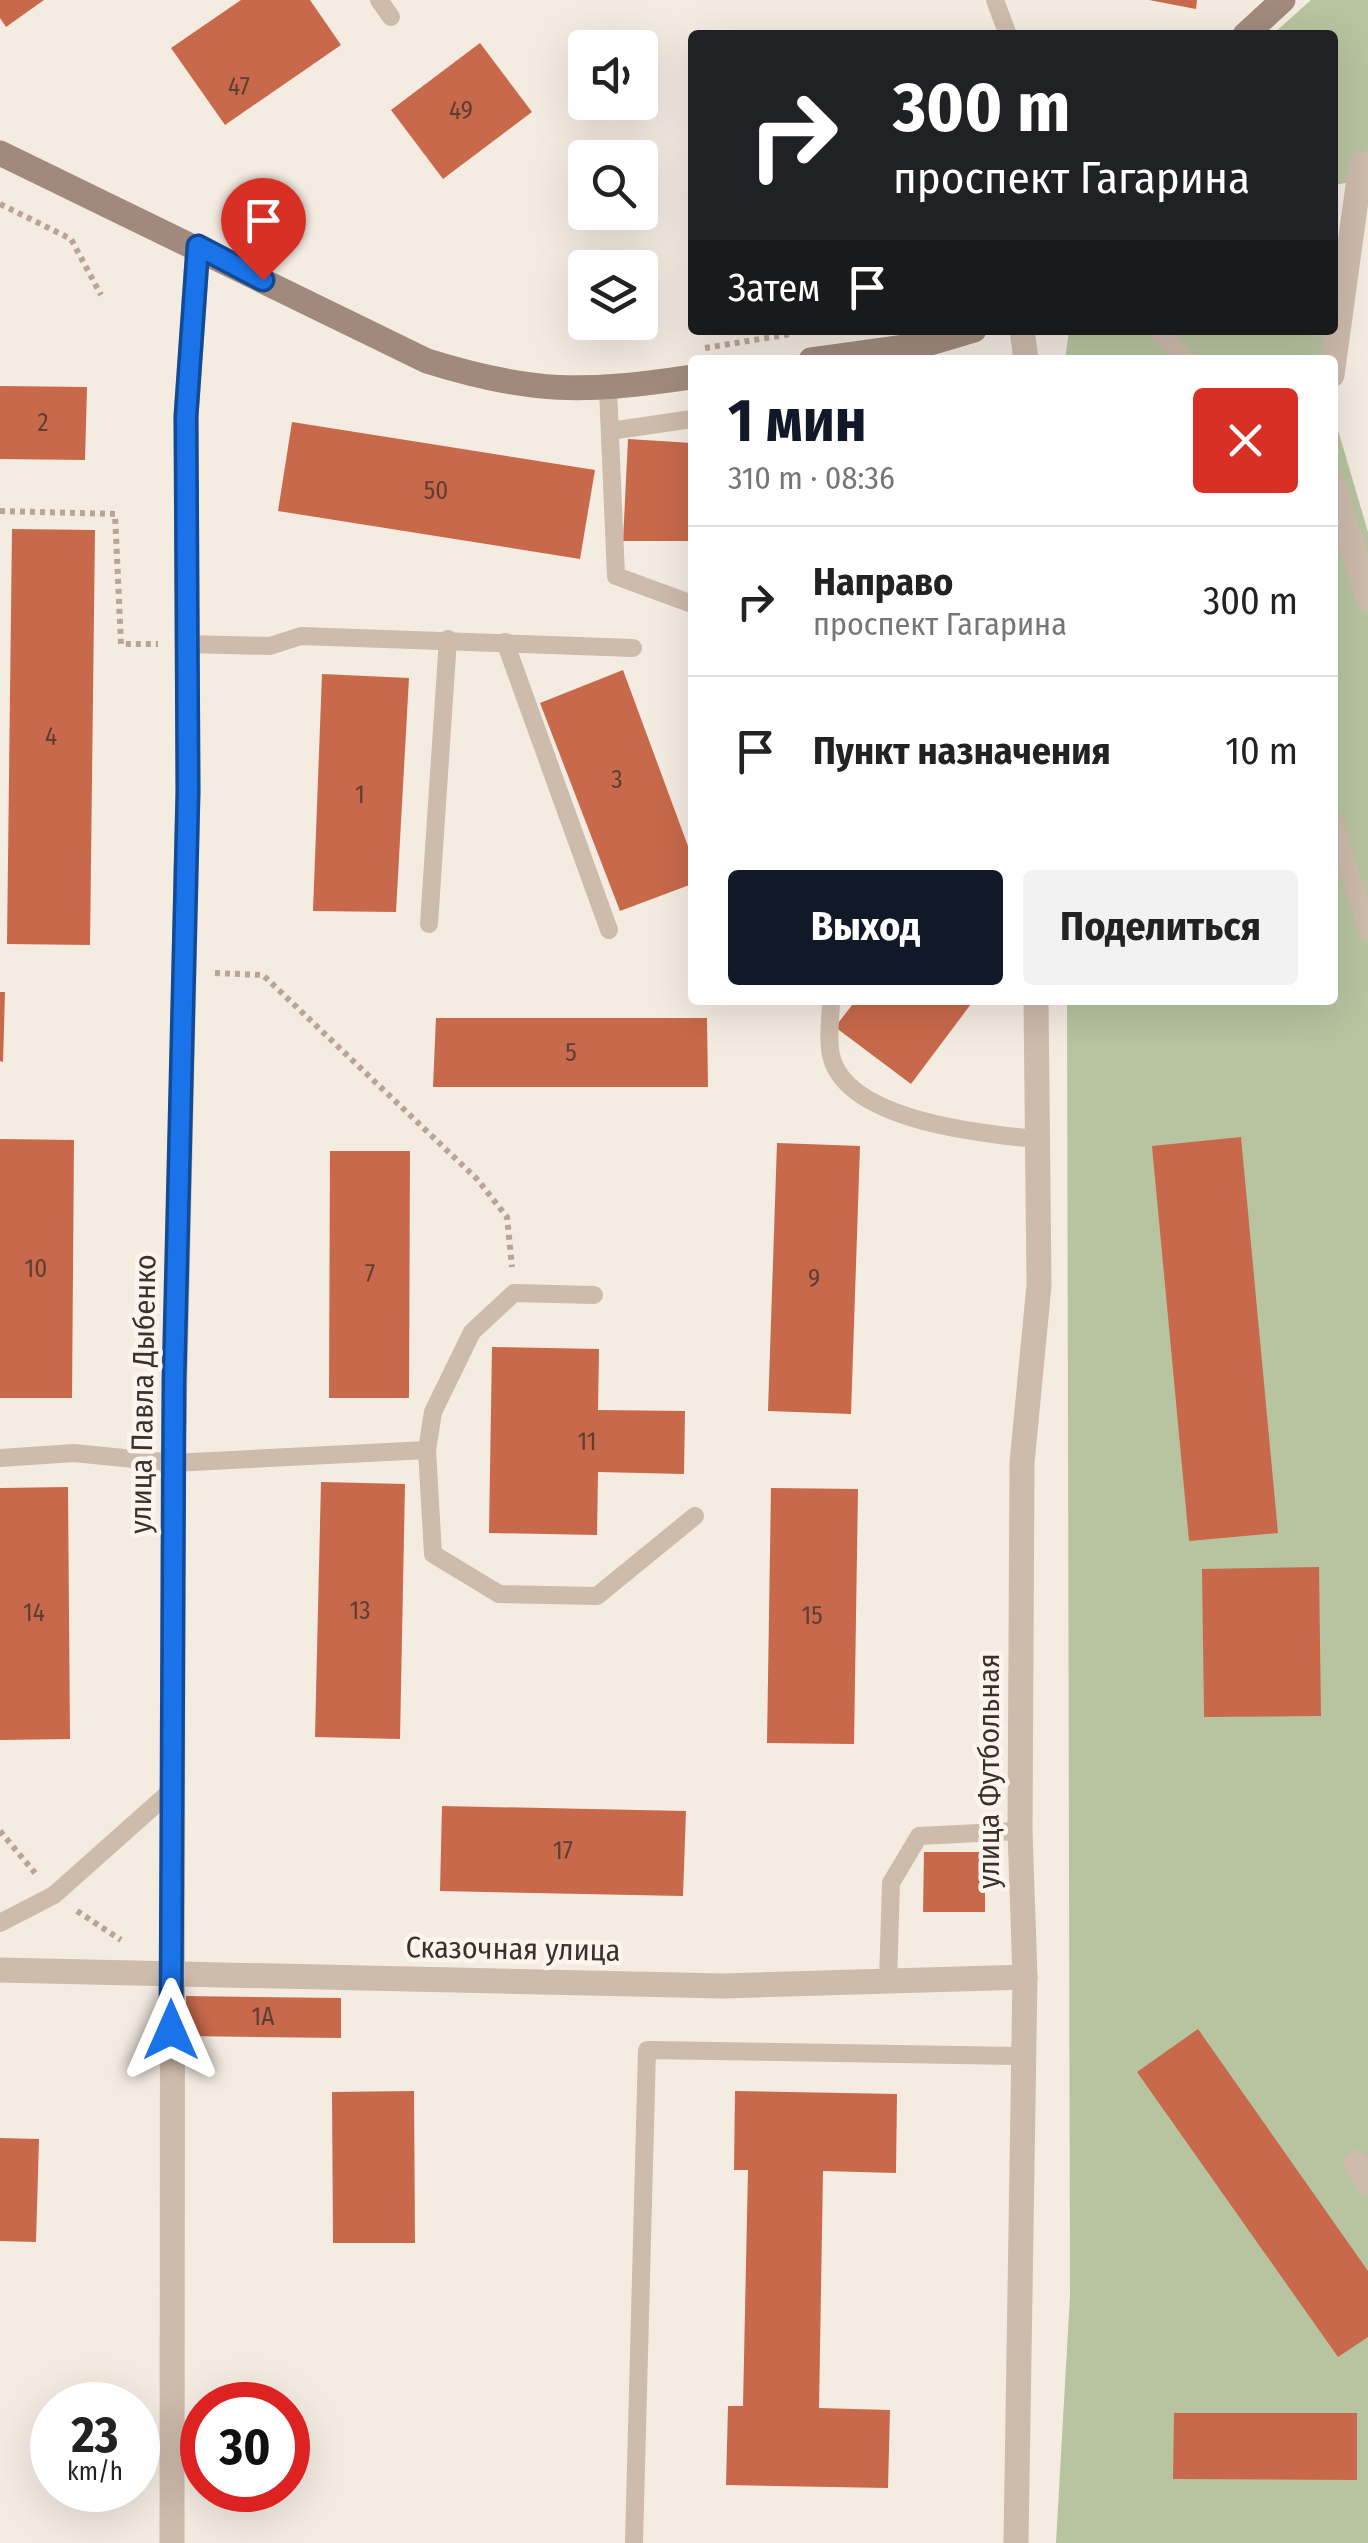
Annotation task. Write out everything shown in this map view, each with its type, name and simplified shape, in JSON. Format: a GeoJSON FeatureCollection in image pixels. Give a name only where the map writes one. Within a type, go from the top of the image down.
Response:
{"type":"FeatureCollection","features":[{"type":"Feature","properties":{"kind":"main road"},"geometry":{"type":"LineString","coordinates":[[1250,30],[1283,0]]}},
{"type":"Feature","properties":{"kind":"main road"},"geometry":{"type":"LineString","coordinates":[[0,153],[198,246],[426,361],[488,380],[548,390],[608,389],[688,378]]}},
{"type":"Feature","properties":{"kind":"main road"},"geometry":{"type":"LineString","coordinates":[[873,355],[948,349]]}},
{"type":"Feature","properties":{"kind":"street"},"geometry":{"type":"LineString","coordinates":[[1338,333],[1362,164],[1368,163]]}},
{"type":"Feature","properties":{"kind":"street","name":"улица Павла Дыбенко"},"geometry":{"type":"LineString","coordinates":[[172,2543],[173,1462],[188,791],[186,416],[198,246]]}},
{"type":"Feature","properties":{"kind":"street"},"geometry":{"type":"LineString","coordinates":[[1338,500],[1368,598]]}},
{"type":"Feature","properties":{"kind":"street","name":"улица Футбольная"},"geometry":{"type":"LineString","coordinates":[[1016,2543],[1025,1977],[1020,1832],[1022,1463],[1039,1284],[1036,1005]]}},
{"type":"Feature","properties":{"kind":"street","name":"Сказочная улица"},"geometry":{"type":"LineString","coordinates":[[0,1970],[724,1986],[1025,1977]]}},
{"type":"Feature","properties":{"kind":"lane"},"geometry":{"type":"LineString","coordinates":[[379,0],[392,17]]}},
{"type":"Feature","properties":{"kind":"lane"},"geometry":{"type":"LineString","coordinates":[[995,0],[1006,30]]}},
{"type":"Feature","properties":{"kind":"lane"},"geometry":{"type":"LineString","coordinates":[[1162,335],[1182,355]]}},
{"type":"Feature","properties":{"kind":"lane"},"geometry":{"type":"LineString","coordinates":[[608,389],[616,576],[688,603]]}},
{"type":"Feature","properties":{"kind":"lane"},"geometry":{"type":"LineString","coordinates":[[610,431],[688,420]]}},
{"type":"Feature","properties":{"kind":"lane"},"geometry":{"type":"LineString","coordinates":[[186,644],[270,646],[301,636],[448,638],[632,648]]}},
{"type":"Feature","properties":{"kind":"lane"},"geometry":{"type":"LineString","coordinates":[[429,924],[448,638]]}},
{"type":"Feature","properties":{"kind":"lane"},"geometry":{"type":"LineString","coordinates":[[505,642],[609,930]]}},
{"type":"Feature","properties":{"kind":"lane"},"geometry":{"type":"LineString","coordinates":[[1338,835],[1368,932]]}},
{"type":"Feature","properties":{"kind":"lane"},"geometry":{"type":"LineString","coordinates":[[831,1005],[831,1058],[847,1080],[886,1112],[972,1133],[1037,1139]]}},
{"type":"Feature","properties":{"kind":"lane"},"geometry":{"type":"LineString","coordinates":[[594,1296],[514,1293],[472,1332],[434,1412],[427,1450],[433,1554],[499,1594],[597,1596],[695,1516]]}},
{"type":"Feature","properties":{"kind":"lane"},"geometry":{"type":"LineString","coordinates":[[0,1458],[74,1453],[173,1462],[427,1450]]}},
{"type":"Feature","properties":{"kind":"lane"},"geometry":{"type":"LineString","coordinates":[[0,1923],[54,1895],[172,1790]]}},
{"type":"Feature","properties":{"kind":"lane"},"geometry":{"type":"LineString","coordinates":[[888,1982],[891,1883],[919,1836],[1020,1832]]}},
{"type":"Feature","properties":{"kind":"lane"},"geometry":{"type":"LineString","coordinates":[[634,2543],[648,2050],[1024,2056]]}},
{"type":"Feature","properties":{"kind":"path"},"geometry":{"type":"LineString","coordinates":[[0,204],[70,240],[101,295]]}},
{"type":"Feature","properties":{"kind":"path"},"geometry":{"type":"LineString","coordinates":[[693,350],[778,335]]}},
{"type":"Feature","properties":{"kind":"path"},"geometry":{"type":"LineString","coordinates":[[0,511],[116,514],[120,644]]}},
{"type":"Feature","properties":{"kind":"path"},"geometry":{"type":"LineString","coordinates":[[184,972],[263,975],[477,1179],[507,1217],[514,1293]]}},
{"type":"Feature","properties":{"kind":"green space"},"geometry":{"type":"Polygon","coordinates":[[[1311,0],[1368,0],[1368,179],[1338,184],[1338,30],[1278,30],[1311,0]]]}},
{"type":"Feature","properties":{"kind":"green space"},"geometry":{"type":"Polygon","coordinates":[[[1068,335],[1331,335],[1330,355],[1066,355],[1068,335]]]}},
{"type":"Feature","properties":{"kind":"green space"},"geometry":{"type":"Polygon","coordinates":[[[1338,430],[1368,532],[1368,2543],[1056,2543],[1070,2296],[1067,1005],[1338,1005],[1338,430]]]}},
{"type":"Feature","properties":{"kind":"building"},"geometry":{"type":"Polygon","coordinates":[[[0,0],[44,0],[6,27],[0,18],[0,0]]]}},
{"type":"Feature","properties":{"kind":"building"},"geometry":{"type":"Polygon","coordinates":[[[241,0],[310,0],[341,45],[225,125],[171,48],[241,0]]]}},
{"type":"Feature","properties":{"kind":"building"},"geometry":{"type":"Polygon","coordinates":[[[1149,0],[1197,0],[1196,9],[1149,0]]]}},
{"type":"Feature","properties":{"kind":"building"},"geometry":{"type":"Polygon","coordinates":[[[480,43],[532,112],[443,179],[391,110],[480,43]]]}},
{"type":"Feature","properties":{"kind":"building"},"geometry":{"type":"Polygon","coordinates":[[[0,386],[87,387],[85,460],[0,459],[0,386]]]}},
{"type":"Feature","properties":{"kind":"building"},"geometry":{"type":"Polygon","coordinates":[[[292,422],[595,470],[580,559],[278,511],[292,422]]]}},
{"type":"Feature","properties":{"kind":"building"},"geometry":{"type":"Polygon","coordinates":[[[628,439],[688,443],[688,541],[623,541],[628,439]]]}},
{"type":"Feature","properties":{"kind":"building"},"geometry":{"type":"Polygon","coordinates":[[[12,529],[95,530],[90,945],[7,944],[12,529]]]}},
{"type":"Feature","properties":{"kind":"building"},"geometry":{"type":"Polygon","coordinates":[[[623,670],[688,846],[688,886],[620,911],[540,703],[623,670]]]}},
{"type":"Feature","properties":{"kind":"building"},"geometry":{"type":"Polygon","coordinates":[[[322,674],[409,678],[396,912],[313,911],[322,674]]]}},
{"type":"Feature","properties":{"kind":"building"},"geometry":{"type":"Polygon","coordinates":[[[0,992],[5,992],[3,1062],[0,1061],[0,992]]]}},
{"type":"Feature","properties":{"kind":"building"},"geometry":{"type":"Polygon","coordinates":[[[852,1005],[970,1005],[911,1084],[835,1027],[852,1005]]]}},
{"type":"Feature","properties":{"kind":"building"},"geometry":{"type":"Polygon","coordinates":[[[436,1018],[707,1018],[708,1087],[433,1087],[436,1018]]]}},
{"type":"Feature","properties":{"kind":"building"},"geometry":{"type":"Polygon","coordinates":[[[1241,1137],[1278,1533],[1189,1541],[1152,1146],[1241,1137]]]}},
{"type":"Feature","properties":{"kind":"building"},"geometry":{"type":"Polygon","coordinates":[[[0,1139],[74,1140],[72,1398],[0,1398],[0,1139]]]}},
{"type":"Feature","properties":{"kind":"building"},"geometry":{"type":"Polygon","coordinates":[[[777,1143],[860,1146],[851,1414],[768,1411],[777,1143]]]}},
{"type":"Feature","properties":{"kind":"building"},"geometry":{"type":"Polygon","coordinates":[[[330,1151],[410,1151],[409,1398],[329,1398],[330,1151]]]}},
{"type":"Feature","properties":{"kind":"building"},"geometry":{"type":"Polygon","coordinates":[[[492,1347],[599,1349],[598,1410],[685,1411],[684,1474],[598,1472],[597,1535],[489,1533],[492,1347]]]}},
{"type":"Feature","properties":{"kind":"building"},"geometry":{"type":"Polygon","coordinates":[[[321,1482],[405,1484],[400,1739],[315,1737],[321,1482]]]}},
{"type":"Feature","properties":{"kind":"building"},"geometry":{"type":"Polygon","coordinates":[[[68,1487],[70,1739],[0,1740],[0,1488],[68,1487]]]}},
{"type":"Feature","properties":{"kind":"building"},"geometry":{"type":"Polygon","coordinates":[[[771,1488],[858,1489],[854,1744],[767,1743],[771,1488]]]}},
{"type":"Feature","properties":{"kind":"building"},"geometry":{"type":"Polygon","coordinates":[[[1319,1567],[1321,1716],[1204,1717],[1202,1569],[1319,1567]]]}},
{"type":"Feature","properties":{"kind":"building"},"geometry":{"type":"Polygon","coordinates":[[[442,1806],[686,1811],[683,1896],[440,1891],[442,1806]]]}},
{"type":"Feature","properties":{"kind":"building"},"geometry":{"type":"Polygon","coordinates":[[[924,1852],[985,1852],[985,1912],[923,1912],[924,1852]]]}},
{"type":"Feature","properties":{"kind":"building"},"geometry":{"type":"Polygon","coordinates":[[[186,1996],[341,1998],[341,2038],[186,2036],[186,1996]]]}},
{"type":"Feature","properties":{"kind":"building"},"geometry":{"type":"Polygon","coordinates":[[[1198,2029],[1368,2271],[1368,2337],[1338,2357],[1137,2072],[1198,2029]]]}},
{"type":"Feature","properties":{"kind":"building"},"geometry":{"type":"Polygon","coordinates":[[[414,2091],[415,2243],[333,2243],[332,2092],[414,2091]]]}},
{"type":"Feature","properties":{"kind":"building"},"geometry":{"type":"Polygon","coordinates":[[[735,2091],[897,2094],[896,2173],[823,2171],[819,2408],[890,2410],[888,2488],[726,2485],[728,2406],[743,2406],[748,2170],[734,2170],[735,2091]]]}},
{"type":"Feature","properties":{"kind":"building"},"geometry":{"type":"Polygon","coordinates":[[[0,2138],[39,2139],[36,2242],[0,2241],[0,2138]]]}},
{"type":"Feature","properties":{"kind":"building"},"geometry":{"type":"Polygon","coordinates":[[[1174,2413],[1357,2413],[1357,2480],[1173,2479],[1174,2413]]]}},
{"type":"Feature","properties":{"kind":"route"},"geometry":{"type":"LineString","coordinates":[[171,2030],[174,1381],[188,791],[186,416],[198,246],[263,280]]}}]}
